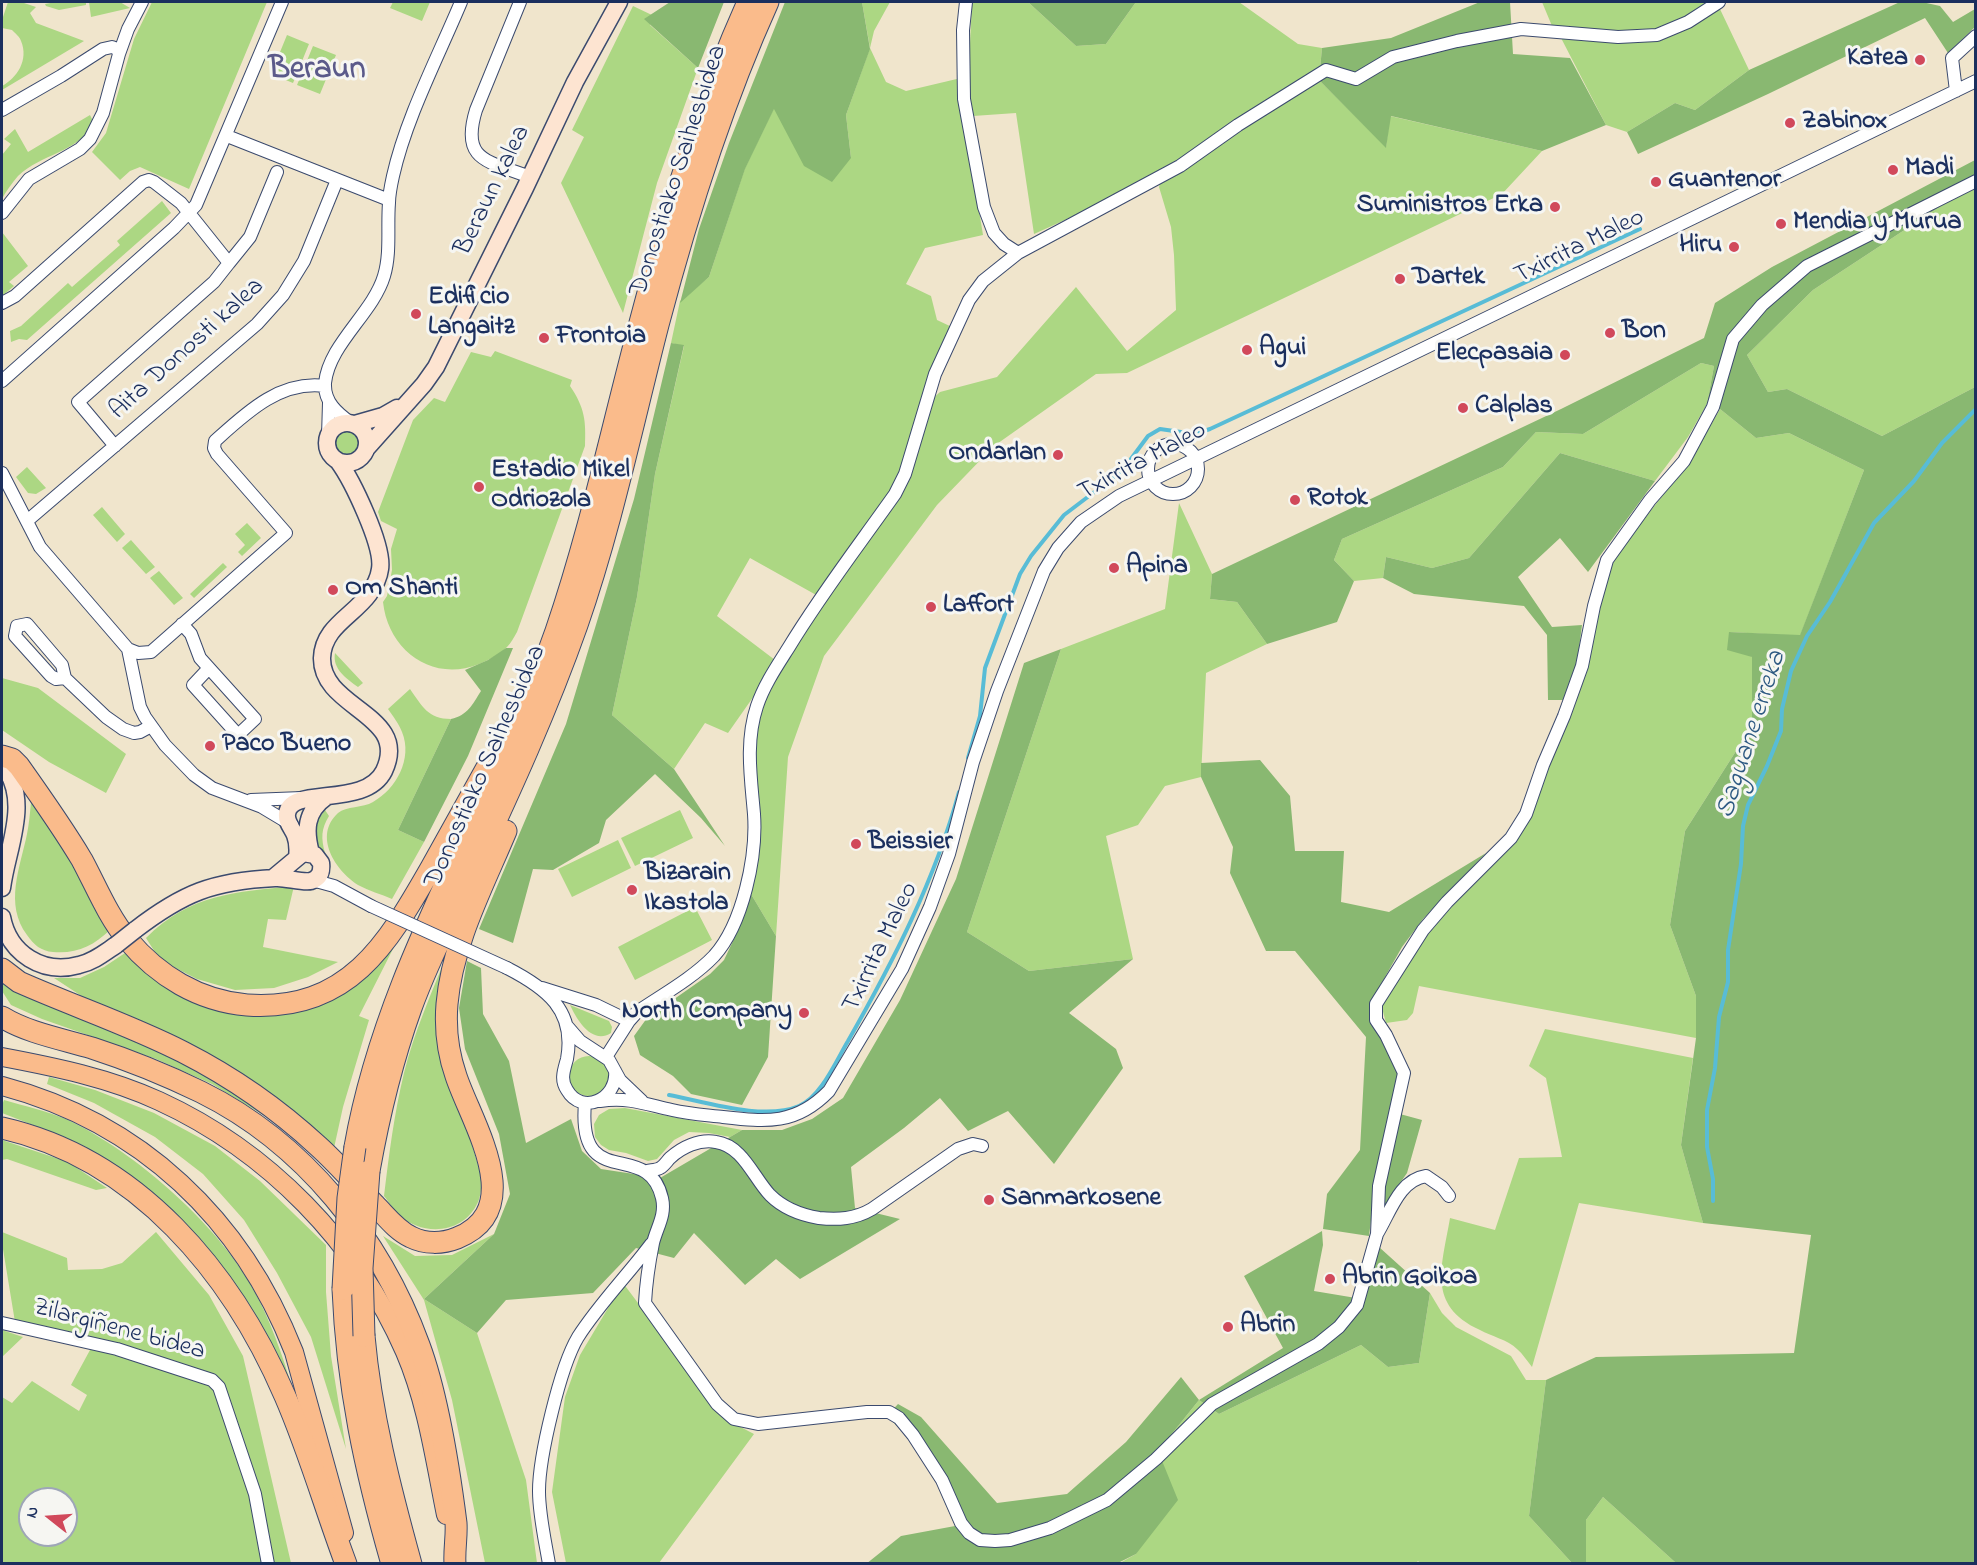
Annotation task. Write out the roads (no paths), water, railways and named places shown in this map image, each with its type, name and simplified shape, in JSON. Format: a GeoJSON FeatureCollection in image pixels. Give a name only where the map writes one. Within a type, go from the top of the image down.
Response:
{"type":"FeatureCollection","features":[{"type":"Feature","properties":{"kind":"highway","name":"Donostiako Saihesbidea"},"geometry":{"type":"LineString","coordinates":[[392,1563],[368,1473],[354,1405],[345,1336],[343,1289],[348,1198],[355,1147],[373,1064],[408,968],[497,776],[550,646],[584,542],[640,321],[674,200],[707,100],[748,2]]}},
{"type":"Feature","properties":{"kind":"highway","name":"Donostiako Saihesbidea"},"geometry":{"type":"LineString","coordinates":[[411,1563],[378,1437],[364,1336],[363,1234],[369,1171],[386,1088],[412,1006],[519,772],[560,674],[590,587],[613,509],[658,327],[692,206],[724,107],[768,2]]}},
{"type":"Feature","properties":{"kind":"highway"},"geometry":{"type":"LineString","coordinates":[[2,969],[19,982],[181,1051],[262,1100],[319,1147],[404,1233],[420,1240],[437,1243],[462,1236],[477,1225],[483,1217],[491,1200],[493,1182],[489,1160],[460,1090],[451,1057],[447,1022],[449,988],[457,954],[472,911],[535,758],[549,732],[557,703],[560,674]]}},
{"type":"Feature","properties":{"kind":"highway"},"geometry":{"type":"LineString","coordinates":[[2,756],[12,759],[33,785],[81,859],[126,938],[150,963],[166,976],[199,994],[237,1004],[277,1005],[300,1001],[333,988],[350,978],[382,947],[412,901],[509,729],[525,710]]}},
{"type":"Feature","properties":{"kind":"highway"},"geometry":{"type":"LineString","coordinates":[[2,1017],[30,1029],[118,1057],[204,1094],[255,1125],[280,1144],[332,1194],[379,1259],[399,1295],[420,1347],[435,1404],[445,1457],[456,1526],[455,1562]]}},
{"type":"Feature","properties":{"kind":"highway"},"geometry":{"type":"LineString","coordinates":[[2,1128],[54,1145],[93,1164],[143,1198],[172,1223],[206,1262],[235,1302],[264,1352],[285,1396],[309,1456],[346,1563]]}},
{"type":"Feature","properties":{"kind":"main road"},"geometry":{"type":"LineString","coordinates":[[2,1057],[49,1066],[111,1083],[158,1100],[220,1135],[252,1157],[288,1187],[324,1225],[352,1259],[382,1306],[409,1364],[423,1406],[455,1562]]}},
{"type":"Feature","properties":{"kind":"main road"},"geometry":{"type":"LineString","coordinates":[[2,1086],[42,1099],[99,1125],[142,1152],[163,1167],[201,1202],[248,1261],[274,1305],[294,1352],[353,1563]]}},
{"type":"Feature","properties":{"kind":"street"},"geometry":{"type":"LineString","coordinates":[[2,213],[28,179],[80,149],[90,139],[104,113],[128,28],[142,2]]}},
{"type":"Feature","properties":{"kind":"street"},"geometry":{"type":"LineString","coordinates":[[2,381],[190,214],[203,193],[282,2]]}},
{"type":"Feature","properties":{"kind":"street"},"geometry":{"type":"LineString","coordinates":[[243,800],[326,797],[364,789],[375,782],[383,771],[388,756],[387,741],[382,729],[373,719],[331,687],[322,662],[325,641],[331,631],[369,595],[380,569],[380,556],[360,498],[338,460],[329,451],[329,403],[325,386],[326,374],[334,356],[384,277],[387,262],[389,200],[403,140],[461,2]]}},
{"type":"Feature","properties":{"kind":"street"},"geometry":{"type":"LineString","coordinates":[[520,2],[476,110],[470,139],[474,149],[482,158],[530,177]]}},
{"type":"Feature","properties":{"kind":"street","name":"Beraun kalea"},"geometry":{"type":"LineString","coordinates":[[366,450],[436,367],[530,177],[574,82],[619,2]]}},
{"type":"Feature","properties":{"kind":"street"},"geometry":{"type":"LineString","coordinates":[[966,2],[963,30],[964,99],[971,146],[988,221],[993,233],[1018,254]]}},
{"type":"Feature","properties":{"kind":"street"},"geometry":{"type":"LineString","coordinates":[[603,1055],[637,1012],[715,955],[730,930],[738,913],[753,850],[755,825],[749,751],[751,730],[762,692],[804,622],[896,494],[906,474],[935,374],[969,300],[983,282],[1018,254],[1180,166],[1238,125],[1326,70],[1356,79],[1393,57],[1457,41],[1521,29],[1618,37],[1658,34],[1688,22],[1719,2]]}},
{"type":"Feature","properties":{"kind":"street"},"geometry":{"type":"LineString","coordinates":[[1956,91],[1952,58],[1976,36]]}},
{"type":"Feature","properties":{"kind":"street"},"geometry":{"type":"LineString","coordinates":[[2,110],[103,50],[112,47],[117,49],[119,54]]}},
{"type":"Feature","properties":{"kind":"street","name":"Txirrita Maleo"},"geometry":{"type":"LineString","coordinates":[[600,1101],[622,1099],[643,1101],[660,1108],[690,1113],[770,1121],[786,1119],[802,1112],[829,1091],[902,969],[930,907],[949,854],[973,762],[997,691],[1044,571],[1070,534],[1092,512],[1151,480],[1976,81]]}},
{"type":"Feature","properties":{"kind":"street"},"geometry":{"type":"LineString","coordinates":[[227,136],[389,200]]}},
{"type":"Feature","properties":{"kind":"street"},"geometry":{"type":"LineString","coordinates":[[116,446],[78,402],[214,282],[250,237],[277,172]]}},
{"type":"Feature","properties":{"kind":"street"},"geometry":{"type":"LineString","coordinates":[[2,303],[15,296],[143,182],[149,180],[181,203],[229,263]]}},
{"type":"Feature","properties":{"kind":"street","name":"Aita Donosti kalea"},"geometry":{"type":"LineString","coordinates":[[27,521],[256,324],[283,295],[304,261],[337,180]]}},
{"type":"Feature","properties":{"kind":"street"},"geometry":{"type":"LineString","coordinates":[[1377,1234],[1379,1186],[1404,1073],[1386,1035],[1376,1020],[1376,1004],[1423,930],[1447,902],[1511,838],[1526,814],[1582,666],[1594,606],[1607,560],[1650,500],[1684,460],[1713,407],[1733,339],[1762,305],[1808,266],[1976,181]]}},
{"type":"Feature","properties":{"kind":"street"},"geometry":{"type":"LineString","coordinates":[[136,685],[140,664],[151,651],[286,532],[214,448],[215,441],[251,408],[284,390],[314,385],[325,386]]}},
{"type":"Feature","properties":{"kind":"street","name":"Beraun kalea"},"geometry":{"type":"LineString","coordinates":[[353,423],[383,416],[409,399]]}},
{"type":"Feature","properties":{"kind":"street"},"geometry":{"type":"LineString","coordinates":[[329,403],[335,411],[364,431],[367,437],[360,498]]}},
{"type":"Feature","properties":{"kind":"street"},"geometry":{"type":"LineString","coordinates":[[328,436],[340,424],[353,423]]}},
{"type":"Feature","properties":{"kind":"street"},"geometry":{"type":"LineString","coordinates":[[1174,444],[1185,447],[1196,459],[1198,473],[1193,486],[1187,490],[1174,495],[1167,494],[1155,486],[1151,480],[1149,464],[1154,453],[1162,446],[1174,444]]}},
{"type":"Feature","properties":{"kind":"street"},"geometry":{"type":"LineString","coordinates":[[338,460],[351,463],[358,460],[366,450]]}},
{"type":"Feature","properties":{"kind":"street"},"geometry":{"type":"LineString","coordinates":[[2,473],[40,547],[128,649],[138,654],[151,651]]}},
{"type":"Feature","properties":{"kind":"street"},"geometry":{"type":"LineString","coordinates":[[65,678],[56,679],[51,676],[15,636],[17,626],[27,624],[62,665],[65,678],[94,707],[123,729],[140,732],[151,726]]}},
{"type":"Feature","properties":{"kind":"street"},"geometry":{"type":"LineString","coordinates":[[182,624],[191,634],[200,658],[209,668],[255,720],[238,735],[193,685],[209,668]]}},
{"type":"Feature","properties":{"kind":"street"},"geometry":{"type":"LineString","coordinates":[[128,649],[140,707],[151,726],[180,761],[203,782],[222,793],[271,811],[288,822]]}},
{"type":"Feature","properties":{"kind":"street"},"geometry":{"type":"LineString","coordinates":[[2,764],[12,781],[17,807],[2,888]]}},
{"type":"Feature","properties":{"kind":"street"},"geometry":{"type":"LineString","coordinates":[[326,797],[316,805],[310,816],[295,873],[311,876],[343,890],[371,906],[507,968],[541,987],[596,1005],[629,1021]]}},
{"type":"Feature","properties":{"kind":"street"},"geometry":{"type":"LineString","coordinates":[[302,853],[288,822],[287,814],[290,806],[307,798]]}},
{"type":"Feature","properties":{"kind":"street"},"geometry":{"type":"LineString","coordinates":[[302,853],[319,858],[311,876]]}},
{"type":"Feature","properties":{"kind":"street"},"geometry":{"type":"LineString","coordinates":[[273,878],[302,853]]}},
{"type":"Feature","properties":{"kind":"street"},"geometry":{"type":"LineString","coordinates":[[2,917],[8,937],[20,952],[42,966],[62,968],[79,965],[103,954],[173,903],[208,887],[273,878],[311,876]]}},
{"type":"Feature","properties":{"kind":"street"},"geometry":{"type":"LineString","coordinates":[[541,987],[560,1010],[567,1026],[580,1041],[603,1055],[627,1088],[643,1101]]}},
{"type":"Feature","properties":{"kind":"street"},"geometry":{"type":"LineString","coordinates":[[567,1026],[568,1047],[563,1080],[567,1092],[574,1099],[585,1103],[600,1101],[612,1090],[615,1071]]}},
{"type":"Feature","properties":{"kind":"street"},"geometry":{"type":"LineString","coordinates":[[565,1067],[569,1059],[579,1052],[589,1050],[603,1055]]}},
{"type":"Feature","properties":{"kind":"street"},"geometry":{"type":"LineString","coordinates":[[585,1103],[585,1131],[593,1151],[604,1159],[647,1171],[660,1169],[671,1157],[688,1145],[717,1142],[743,1158],[771,1196],[804,1215],[844,1219],[861,1215],[965,1146],[978,1144],[982,1146]]}},
{"type":"Feature","properties":{"kind":"street"},"geometry":{"type":"LineString","coordinates":[[647,1171],[660,1190],[663,1209],[654,1241],[645,1303],[717,1404],[734,1419],[758,1424],[867,1412],[889,1412],[899,1418],[913,1435],[942,1480],[965,1528],[980,1540],[995,1541],[1010,1540],[1050,1527],[1107,1500],[1156,1458],[1212,1404],[1318,1344],[1340,1327],[1357,1305],[1377,1234],[1397,1198],[1414,1178],[1426,1176],[1442,1187],[1449,1196]]}},
{"type":"Feature","properties":{"kind":"street"},"geometry":{"type":"LineString","coordinates":[[549,1563],[539,1493],[541,1463],[560,1385],[576,1340],[601,1304],[654,1241]]}},
{"type":"Feature","properties":{"kind":"street","name":"Zilargiñene bidea"},"geometry":{"type":"LineString","coordinates":[[2,1323],[117,1349],[212,1380],[219,1387],[255,1494],[268,1563]]}},
{"type":"Feature","properties":{"kind":"waterway"},"geometry":{"type":"LineString","coordinates":[[968,758],[980,716],[985,668],[1020,574],[1031,556],[1064,515],[1122,471],[1148,436],[1160,429],[1195,434],[1210,429],[1640,229]]}},
{"type":"Feature","properties":{"kind":"waterway","name":"Saguane erreka"},"geometry":{"type":"LineString","coordinates":[[1713,1201],[1713,1179],[1707,1147],[1707,1110],[1715,1068],[1719,1017],[1728,982],[1728,950],[1741,864],[1743,826],[1748,805],[1781,731],[1782,709],[1791,671],[1807,636],[1830,602],[1874,523],[1914,481],[1942,443],[1976,409]]}},
{"type":"Feature","properties":{"kind":"waterway"},"geometry":{"type":"LineString","coordinates":[[669,1095],[735,1109],[769,1112],[799,1106],[814,1095],[827,1078],[897,951],[938,857],[959,792]]}},
{"type":"Feature","properties":{"kind":"place","name":"Katea"},"geometry":{"type":"Point","coordinates":[1920,60]}},
{"type":"Feature","properties":{"kind":"place","name":"Zabinox"},"geometry":{"type":"Point","coordinates":[1790,123]}},
{"type":"Feature","properties":{"kind":"place","name":"Madi"},"geometry":{"type":"Point","coordinates":[1893,170]}},
{"type":"Feature","properties":{"kind":"place","name":"Guantenor"},"geometry":{"type":"Point","coordinates":[1656,182]}},
{"type":"Feature","properties":{"kind":"place","name":"Suministros Erka"},"geometry":{"type":"Point","coordinates":[1555,207]}},
{"type":"Feature","properties":{"kind":"place","name":"Mendia y Murua"},"geometry":{"type":"Point","coordinates":[1781,224]}},
{"type":"Feature","properties":{"kind":"place","name":"Hiru"},"geometry":{"type":"Point","coordinates":[1734,247]}},
{"type":"Feature","properties":{"kind":"place","name":"Dartek"},"geometry":{"type":"Point","coordinates":[1400,279]}},
{"type":"Feature","properties":{"kind":"place","name":"Edificio Langaitz"},"geometry":{"type":"Point","coordinates":[416,314]}},
{"type":"Feature","properties":{"kind":"place","name":"Bon"},"geometry":{"type":"Point","coordinates":[1610,333]}},
{"type":"Feature","properties":{"kind":"place","name":"Frontoia"},"geometry":{"type":"Point","coordinates":[544,338]}},
{"type":"Feature","properties":{"kind":"place","name":"Agui"},"geometry":{"type":"Point","coordinates":[1247,350]}},
{"type":"Feature","properties":{"kind":"place","name":"Elecpasaia"},"geometry":{"type":"Point","coordinates":[1565,355]}},
{"type":"Feature","properties":{"kind":"place","name":"Calplas"},"geometry":{"type":"Point","coordinates":[1463,408]}},
{"type":"Feature","properties":{"kind":"place","name":"Ondarlan"},"geometry":{"type":"Point","coordinates":[1058,455]}},
{"type":"Feature","properties":{"kind":"place","name":"Estadio Mikel Odriozola"},"geometry":{"type":"Point","coordinates":[479,487]}},
{"type":"Feature","properties":{"kind":"place","name":"Rotok"},"geometry":{"type":"Point","coordinates":[1295,500]}},
{"type":"Feature","properties":{"kind":"place","name":"Apina"},"geometry":{"type":"Point","coordinates":[1114,568]}},
{"type":"Feature","properties":{"kind":"place","name":"Om Shanti"},"geometry":{"type":"Point","coordinates":[333,590]}},
{"type":"Feature","properties":{"kind":"place","name":"Laffort"},"geometry":{"type":"Point","coordinates":[931,607]}},
{"type":"Feature","properties":{"kind":"place","name":"Paco Bueno"},"geometry":{"type":"Point","coordinates":[210,746]}},
{"type":"Feature","properties":{"kind":"place","name":"Beissier"},"geometry":{"type":"Point","coordinates":[856,844]}},
{"type":"Feature","properties":{"kind":"place","name":"Bizarain Ikastola"},"geometry":{"type":"Point","coordinates":[632,890]}},
{"type":"Feature","properties":{"kind":"place","name":"North Company"},"geometry":{"type":"Point","coordinates":[804,1013]}},
{"type":"Feature","properties":{"kind":"place","name":"Sanmarkosene"},"geometry":{"type":"Point","coordinates":[989,1200]}},
{"type":"Feature","properties":{"kind":"place","name":"Abrin Goikoa"},"geometry":{"type":"Point","coordinates":[1330,1279]}},
{"type":"Feature","properties":{"kind":"place","name":"Abrin"},"geometry":{"type":"Point","coordinates":[1228,1327]}},
{"type":"Feature","properties":{"kind":"district","name":"Beraun"},"geometry":{"type":"Point","coordinates":[317,72]}}]}
